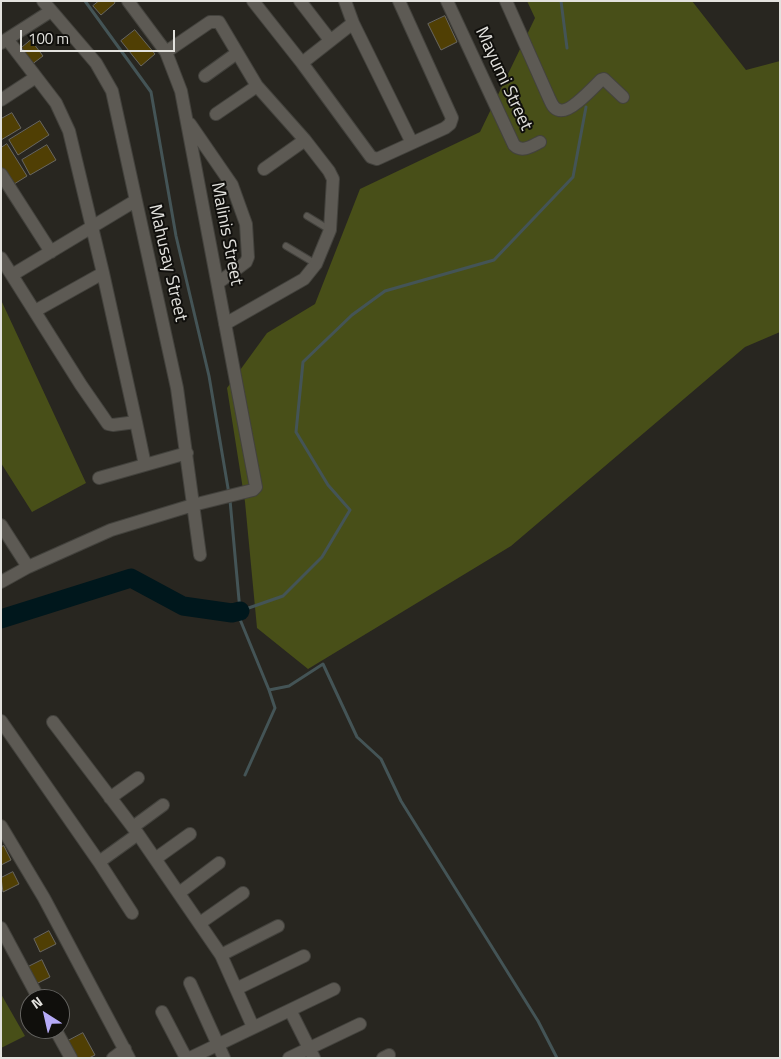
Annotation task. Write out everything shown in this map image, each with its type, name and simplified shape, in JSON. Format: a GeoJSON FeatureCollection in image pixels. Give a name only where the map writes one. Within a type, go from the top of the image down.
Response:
{"type":"FeatureCollection","features":[{"type":"Feature","properties":{"kind":"street","name":"Malinis Street"},"geometry":{"type":"LineString","coordinates":[[128,1],[166,52],[182,91],[256,487],[253,490],[193,505]]}},
{"type":"Feature","properties":{"kind":"street"},"geometry":{"type":"LineString","coordinates":[[253,1],[302,62],[374,158],[377,159],[445,128],[450,124],[452,118],[399,1]]}},
{"type":"Feature","properties":{"kind":"street"},"geometry":{"type":"LineString","coordinates":[[300,1],[330,40]]}},
{"type":"Feature","properties":{"kind":"street"},"geometry":{"type":"LineString","coordinates":[[345,1],[353,23],[412,143]]}},
{"type":"Feature","properties":{"kind":"street","name":"Mayumi Street"},"geometry":{"type":"LineString","coordinates":[[447,1],[514,145],[522,149],[540,142]]}},
{"type":"Feature","properties":{"kind":"street"},"geometry":{"type":"LineString","coordinates":[[506,1],[549,98],[556,109],[561,111],[568,109],[600,80],[604,79],[623,97]]}},
{"type":"Feature","properties":{"kind":"street"},"geometry":{"type":"LineString","coordinates":[[47,6],[4,41],[56,103],[69,131],[103,274],[144,465]]}},
{"type":"Feature","properties":{"kind":"street","name":"Mahusay Street"},"geometry":{"type":"LineString","coordinates":[[47,6],[96,63],[112,91],[177,388],[200,555]]}},
{"type":"Feature","properties":{"kind":"street"},"geometry":{"type":"LineString","coordinates":[[166,52],[210,22],[220,22],[258,86],[305,140],[333,179],[330,230],[316,264],[304,279],[225,324]]}},
{"type":"Feature","properties":{"kind":"street"},"geometry":{"type":"LineString","coordinates":[[302,62],[353,23]]}},
{"type":"Feature","properties":{"kind":"street"},"geometry":{"type":"LineString","coordinates":[[205,76],[238,53]]}},
{"type":"Feature","properties":{"kind":"street"},"geometry":{"type":"LineString","coordinates":[[1,100],[36,77]]}},
{"type":"Feature","properties":{"kind":"street"},"geometry":{"type":"LineString","coordinates":[[216,114],[258,86]]}},
{"type":"Feature","properties":{"kind":"street"},"geometry":{"type":"LineString","coordinates":[[187,120],[230,180],[246,224],[248,258],[246,262],[218,283]]}},
{"type":"Feature","properties":{"kind":"street"},"geometry":{"type":"LineString","coordinates":[[264,169],[305,140]]}},
{"type":"Feature","properties":{"kind":"street"},"geometry":{"type":"LineString","coordinates":[[1,174],[51,252]]}},
{"type":"Feature","properties":{"kind":"street"},"geometry":{"type":"LineString","coordinates":[[12,275],[135,201]]}},
{"type":"Feature","properties":{"kind":"street"},"geometry":{"type":"LineString","coordinates":[[1,258],[81,385],[108,424],[136,422]]}},
{"type":"Feature","properties":{"kind":"street"},"geometry":{"type":"LineString","coordinates":[[35,311],[103,274]]}},
{"type":"Feature","properties":{"kind":"street"},"geometry":{"type":"LineString","coordinates":[[99,478],[187,453]]}},
{"type":"Feature","properties":{"kind":"street"},"geometry":{"type":"LineString","coordinates":[[1,582],[28,567],[112,530],[193,505]]}},
{"type":"Feature","properties":{"kind":"street"},"geometry":{"type":"LineString","coordinates":[[1,525],[28,567]]}},
{"type":"Feature","properties":{"kind":"street"},"geometry":{"type":"LineString","coordinates":[[1,721],[132,913]]}},
{"type":"Feature","properties":{"kind":"street"},"geometry":{"type":"LineString","coordinates":[[53,722],[135,831],[221,955],[253,1027]]}},
{"type":"Feature","properties":{"kind":"street"},"geometry":{"type":"LineString","coordinates":[[110,798],[138,778]]}},
{"type":"Feature","properties":{"kind":"street"},"geometry":{"type":"LineString","coordinates":[[99,862],[163,805]]}},
{"type":"Feature","properties":{"kind":"street"},"geometry":{"type":"LineString","coordinates":[[1,826],[44,898],[127,1054],[113,1058]]}},
{"type":"Feature","properties":{"kind":"street"},"geometry":{"type":"LineString","coordinates":[[155,859],[190,834]]}},
{"type":"Feature","properties":{"kind":"street"},"geometry":{"type":"LineString","coordinates":[[179,893],[219,863]]}},
{"type":"Feature","properties":{"kind":"street"},"geometry":{"type":"LineString","coordinates":[[200,923],[244,893]]}},
{"type":"Feature","properties":{"kind":"street"},"geometry":{"type":"LineString","coordinates":[[221,955],[278,926]]}},
{"type":"Feature","properties":{"kind":"street"},"geometry":{"type":"LineString","coordinates":[[1,928],[34,989]]}},
{"type":"Feature","properties":{"kind":"street"},"geometry":{"type":"LineString","coordinates":[[236,988],[304,956]]}},
{"type":"Feature","properties":{"kind":"street"},"geometry":{"type":"LineString","coordinates":[[190,983],[224,1058]]}},
{"type":"Feature","properties":{"kind":"street"},"geometry":{"type":"LineString","coordinates":[[190,1058],[334,988]]}},
{"type":"Feature","properties":{"kind":"street"},"geometry":{"type":"LineString","coordinates":[[290,1010],[311,1053]]}},
{"type":"Feature","properties":{"kind":"street"},"geometry":{"type":"LineString","coordinates":[[162,1012],[186,1058]]}},
{"type":"Feature","properties":{"kind":"street"},"geometry":{"type":"LineString","coordinates":[[289,1058],[311,1053],[360,1024]]}},
{"type":"Feature","properties":{"kind":"street"},"geometry":{"type":"LineString","coordinates":[[61,1039],[71,1058]]}},
{"type":"Feature","properties":{"kind":"lane"},"geometry":{"type":"LineString","coordinates":[[307,216],[330,230]]}},
{"type":"Feature","properties":{"kind":"lane"},"geometry":{"type":"LineString","coordinates":[[286,246],[316,264]]}},
{"type":"Feature","properties":{"kind":"green space"},"geometry":{"type":"Polygon","coordinates":[[[527,1],[692,1],[746,70],[780,61],[780,332],[745,347],[511,546],[308,669],[257,628],[245,502],[227,388],[267,333],[315,304],[360,189],[480,132],[535,18],[527,1]]]}},
{"type":"Feature","properties":{"kind":"green space"},"geometry":{"type":"Polygon","coordinates":[[[1,300],[86,483],[32,512],[1,463],[1,300]]]}},
{"type":"Feature","properties":{"kind":"green space"},"geometry":{"type":"Polygon","coordinates":[[[1,994],[20,1027],[20,1038],[1,1048],[1,994]]]}},
{"type":"Feature","properties":{"kind":"building"},"geometry":{"type":"Polygon","coordinates":[[[99,1],[114,1],[115,3],[101,15],[93,6],[99,1]]]}},
{"type":"Feature","properties":{"kind":"building"},"geometry":{"type":"Polygon","coordinates":[[[445,16],[457,42],[441,50],[428,24],[445,16]]]}},
{"type":"Feature","properties":{"kind":"building"},"geometry":{"type":"Polygon","coordinates":[[[135,30],[155,54],[141,66],[121,41],[135,30]]]}},
{"type":"Feature","properties":{"kind":"building"},"geometry":{"type":"Polygon","coordinates":[[[31,40],[43,56],[31,65],[19,50],[31,40]]]}},
{"type":"Feature","properties":{"kind":"building"},"geometry":{"type":"Polygon","coordinates":[[[12,113],[21,128],[1,140],[1,119],[12,113]]]}},
{"type":"Feature","properties":{"kind":"building"},"geometry":{"type":"Polygon","coordinates":[[[40,121],[49,135],[18,155],[9,140],[40,121]]]}},
{"type":"Feature","properties":{"kind":"building"},"geometry":{"type":"Polygon","coordinates":[[[7,144],[27,176],[11,186],[1,170],[1,148],[7,144]]]}},
{"type":"Feature","properties":{"kind":"building"},"geometry":{"type":"Polygon","coordinates":[[[47,145],[56,160],[30,175],[22,160],[47,145]]]}},
{"type":"Feature","properties":{"kind":"building"},"geometry":{"type":"Polygon","coordinates":[[[4,846],[11,860],[1,865],[1,847],[4,846]]]}},
{"type":"Feature","properties":{"kind":"building"},"geometry":{"type":"Polygon","coordinates":[[[13,872],[19,884],[3,892],[1,878],[13,872]]]}},
{"type":"Feature","properties":{"kind":"building"},"geometry":{"type":"Polygon","coordinates":[[[49,931],[56,944],[40,952],[34,939],[49,931]]]}},
{"type":"Feature","properties":{"kind":"building"},"geometry":{"type":"Polygon","coordinates":[[[42,960],[50,977],[34,985],[26,968],[42,960]]]}},
{"type":"Feature","properties":{"kind":"building"},"geometry":{"type":"Polygon","coordinates":[[[83,1033],[95,1055],[89,1058],[74,1058],[66,1042],[83,1033]]]}},
{"type":"Feature","properties":{"kind":"waterway"},"geometry":{"type":"LineString","coordinates":[[85,1],[151,92],[176,236],[209,376],[229,494]]}},
{"type":"Feature","properties":{"kind":"waterway"},"geometry":{"type":"LineString","coordinates":[[561,1],[567,48]]}},
{"type":"Feature","properties":{"kind":"waterway"},"geometry":{"type":"LineString","coordinates":[[230,500],[240,611],[283,596],[322,557],[350,510],[328,485],[296,432],[303,362],[352,315],[385,291],[494,260],[573,177],[586,107]]}},
{"type":"Feature","properties":{"kind":"waterway"},"geometry":{"type":"LineString","coordinates":[[1,619],[131,578],[183,606],[232,613],[240,611]]}},
{"type":"Feature","properties":{"kind":"waterway"},"geometry":{"type":"LineString","coordinates":[[237,612],[269,690],[289,686],[323,664],[357,737],[381,759],[401,801],[538,1021],[557,1058]]}},
{"type":"Feature","properties":{"kind":"waterway"},"geometry":{"type":"LineString","coordinates":[[245,775],[275,708],[269,690]]}}]}
